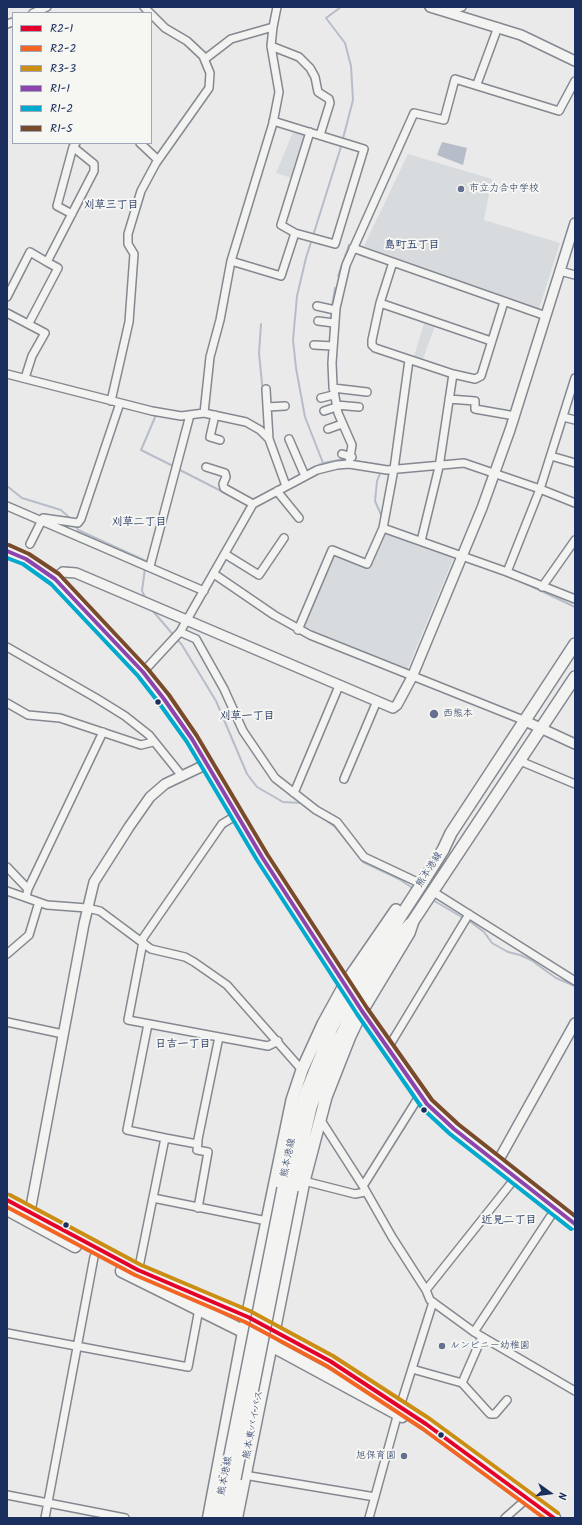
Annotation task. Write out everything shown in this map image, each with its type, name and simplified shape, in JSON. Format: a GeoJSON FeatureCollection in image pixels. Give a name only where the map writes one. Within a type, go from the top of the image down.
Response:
{"type":"FeatureCollection","features":[{"type":"Feature","properties":{"kind":"highway"},"geometry":{"type":"LineString","coordinates":[[7,1200],[29,1216],[94,1257],[248,1317],[330,1361],[554,1518]]}},
{"type":"Feature","properties":{"kind":"highway"},"geometry":{"type":"LineString","coordinates":[[7,1209],[29,1216],[138,1274],[199,1309],[399,1410],[542,1518]]}},
{"type":"Feature","properties":{"kind":"highway"},"geometry":{"type":"LineString","coordinates":[[209,1518],[244,1332]]}},
{"type":"Feature","properties":{"kind":"highway","name":"熊本東バイパス"},"geometry":{"type":"LineString","coordinates":[[236,1518],[235,1478],[274,1332]]}},
{"type":"Feature","properties":{"kind":"main road","name":"熊本港線"},"geometry":{"type":"LineString","coordinates":[[274,1332],[304,1181],[320,1118],[337,1066],[353,998],[443,850],[451,833],[523,720],[575,644]]}},
{"type":"Feature","properties":{"kind":"main road","name":"熊本港線"},"geometry":{"type":"LineString","coordinates":[[244,1332],[292,1100],[302,1070],[323,1024],[353,998],[406,938],[413,921],[432,891],[575,677]]}},
{"type":"Feature","properties":{"kind":"main road","name":"熊本港線"},"geometry":{"type":"LineString","coordinates":[[227,1518],[288,1189],[311,1107],[353,998],[415,881],[439,845],[451,833]]}},
{"type":"Feature","properties":{"kind":"main road","name":"熊本港線"},"geometry":{"type":"LineString","coordinates":[[218,1518],[235,1478]]}},
{"type":"Feature","properties":{"kind":"street"},"geometry":{"type":"LineString","coordinates":[[35,12],[47,7]]}},
{"type":"Feature","properties":{"kind":"street"},"geometry":{"type":"LineString","coordinates":[[204,412],[210,356],[220,320],[232,261],[273,121],[279,90],[271,46],[272,27],[277,7]]}},
{"type":"Feature","properties":{"kind":"street"},"geometry":{"type":"LineString","coordinates":[[430,7],[498,27],[539,42],[575,61]]}},
{"type":"Feature","properties":{"kind":"street"},"geometry":{"type":"LineString","coordinates":[[449,12],[462,7]]}},
{"type":"Feature","properties":{"kind":"street"},"geometry":{"type":"LineString","coordinates":[[111,401],[129,322],[134,254],[128,244],[128,234],[141,191],[158,160],[209,88],[210,73],[205,59],[187,41],[165,28],[152,16]]}},
{"type":"Feature","properties":{"kind":"street"},"geometry":{"type":"LineString","coordinates":[[205,59],[231,39],[272,27]]}},
{"type":"Feature","properties":{"kind":"street"},"geometry":{"type":"LineString","coordinates":[[477,84],[498,27]]}},
{"type":"Feature","properties":{"kind":"street"},"geometry":{"type":"LineString","coordinates":[[271,46],[299,57],[310,68],[315,77],[318,92],[329,99],[330,104],[320,135]]}},
{"type":"Feature","properties":{"kind":"street"},"geometry":{"type":"LineString","coordinates":[[350,461],[352,445],[342,424],[333,391],[333,346],[336,310],[346,265],[414,113],[444,120],[455,79],[477,84],[559,111],[575,81]]}},
{"type":"Feature","properties":{"kind":"street"},"geometry":{"type":"LineString","coordinates":[[273,121],[310,132],[320,135],[364,149],[335,244],[295,233],[280,225],[310,132]]}},
{"type":"Feature","properties":{"kind":"street"},"geometry":{"type":"LineString","coordinates":[[141,144],[158,160]]}},
{"type":"Feature","properties":{"kind":"street"},"geometry":{"type":"LineString","coordinates":[[47,262],[72,214],[94,170],[94,164],[74,145],[57,206],[72,214]]}},
{"type":"Feature","properties":{"kind":"street"},"geometry":{"type":"LineString","coordinates":[[55,579],[63,572],[76,573],[393,708],[397,705],[412,677],[495,473],[575,224]]}},
{"type":"Feature","properties":{"kind":"street"},"geometry":{"type":"LineString","coordinates":[[232,261],[280,276],[295,233]]}},
{"type":"Feature","properties":{"kind":"street"},"geometry":{"type":"LineString","coordinates":[[353,248],[546,316]]}},
{"type":"Feature","properties":{"kind":"street"},"geometry":{"type":"LineString","coordinates":[[7,297],[30,252],[58,268],[29,323]]}},
{"type":"Feature","properties":{"kind":"street"},"geometry":{"type":"LineString","coordinates":[[393,262],[380,303],[372,345],[409,360],[453,374],[475,379],[481,376],[504,302]]}},
{"type":"Feature","properties":{"kind":"street"},"geometry":{"type":"LineString","coordinates":[[560,271],[575,275]]}},
{"type":"Feature","properties":{"kind":"street"},"geometry":{"type":"LineString","coordinates":[[380,303],[491,341]]}},
{"type":"Feature","properties":{"kind":"street"},"geometry":{"type":"LineString","coordinates":[[317,306],[336,310]]}},
{"type":"Feature","properties":{"kind":"street"},"geometry":{"type":"LineString","coordinates":[[7,313],[29,323],[45,333],[32,356],[25,378]]}},
{"type":"Feature","properties":{"kind":"street"},"geometry":{"type":"LineString","coordinates":[[318,321],[334,323]]}},
{"type":"Feature","properties":{"kind":"street"},"geometry":{"type":"LineString","coordinates":[[314,346],[333,346]]}},
{"type":"Feature","properties":{"kind":"street"},"geometry":{"type":"LineString","coordinates":[[298,630],[332,550],[367,564],[383,528],[394,470],[409,360]]}},
{"type":"Feature","properties":{"kind":"street"},"geometry":{"type":"LineString","coordinates":[[7,374],[159,412],[181,416],[204,412],[239,420],[253,424],[269,439]]}},
{"type":"Feature","properties":{"kind":"street"},"geometry":{"type":"LineString","coordinates":[[421,541],[438,466],[453,374]]}},
{"type":"Feature","properties":{"kind":"street"},"geometry":{"type":"LineString","coordinates":[[508,572],[540,489],[575,378]]}},
{"type":"Feature","properties":{"kind":"street"},"geometry":{"type":"LineString","coordinates":[[266,389],[269,439],[286,486]]}},
{"type":"Feature","properties":{"kind":"street"},"geometry":{"type":"LineString","coordinates":[[321,398],[333,391],[367,392]]}},
{"type":"Feature","properties":{"kind":"street"},"geometry":{"type":"LineString","coordinates":[[449,399],[475,401],[475,409],[514,416]]}},
{"type":"Feature","properties":{"kind":"street"},"geometry":{"type":"LineString","coordinates":[[30,544],[40,521],[43,518],[78,524],[120,403]]}},
{"type":"Feature","properties":{"kind":"street"},"geometry":{"type":"LineString","coordinates":[[267,407],[285,406]]}},
{"type":"Feature","properties":{"kind":"street"},"geometry":{"type":"LineString","coordinates":[[324,411],[336,406],[359,407]]}},
{"type":"Feature","properties":{"kind":"street"},"geometry":{"type":"LineString","coordinates":[[150,566],[190,415]]}},
{"type":"Feature","properties":{"kind":"street"},"geometry":{"type":"LineString","coordinates":[[215,415],[210,437],[220,440]]}},
{"type":"Feature","properties":{"kind":"street"},"geometry":{"type":"LineString","coordinates":[[563,417],[575,420]]}},
{"type":"Feature","properties":{"kind":"street"},"geometry":{"type":"LineString","coordinates":[[328,429],[342,424]]}},
{"type":"Feature","properties":{"kind":"street"},"geometry":{"type":"LineString","coordinates":[[289,439],[305,476]]}},
{"type":"Feature","properties":{"kind":"street"},"geometry":{"type":"LineString","coordinates":[[342,454],[350,461]]}},
{"type":"Feature","properties":{"kind":"street"},"geometry":{"type":"LineString","coordinates":[[551,456],[575,464]]}},
{"type":"Feature","properties":{"kind":"street"},"geometry":{"type":"LineString","coordinates":[[143,672],[180,632],[188,620],[253,504],[305,476],[330,466],[350,461],[394,470],[464,463],[540,489],[575,503]]}},
{"type":"Feature","properties":{"kind":"street"},"geometry":{"type":"LineString","coordinates":[[206,467],[225,473],[226,477],[223,484],[224,488],[253,504]]}},
{"type":"Feature","properties":{"kind":"street"},"geometry":{"type":"LineString","coordinates":[[276,491],[299,518]]}},
{"type":"Feature","properties":{"kind":"street"},"geometry":{"type":"LineString","coordinates":[[7,506],[204,590]]}},
{"type":"Feature","properties":{"kind":"street"},"geometry":{"type":"LineString","coordinates":[[383,528],[508,572],[542,587],[575,599]]}},
{"type":"Feature","properties":{"kind":"street"},"geometry":{"type":"LineString","coordinates":[[225,554],[259,575],[284,538]]}},
{"type":"Feature","properties":{"kind":"street"},"geometry":{"type":"LineString","coordinates":[[542,587],[575,540]]}},
{"type":"Feature","properties":{"kind":"street"},"geometry":{"type":"LineString","coordinates":[[7,550],[26,559],[55,579],[143,672],[192,739],[237,815],[353,998],[420,1095],[454,1129],[575,1224]]}},
{"type":"Feature","properties":{"kind":"street"},"geometry":{"type":"LineString","coordinates":[[214,574],[298,630],[412,677],[523,720],[575,744]]}},
{"type":"Feature","properties":{"kind":"street"},"geometry":{"type":"LineString","coordinates":[[180,632],[196,639],[224,689],[243,731],[275,778],[294,793],[337,822],[364,857],[415,881]]}},
{"type":"Feature","properties":{"kind":"street"},"geometry":{"type":"LineString","coordinates":[[7,647],[96,698],[149,735],[153,742],[182,776]]}},
{"type":"Feature","properties":{"kind":"street"},"geometry":{"type":"LineString","coordinates":[[294,793],[339,686]]}},
{"type":"Feature","properties":{"kind":"street"},"geometry":{"type":"LineString","coordinates":[[344,778],[377,701]]}},
{"type":"Feature","properties":{"kind":"street"},"geometry":{"type":"LineString","coordinates":[[7,703],[28,715],[60,718],[141,745],[153,742]]}},
{"type":"Feature","properties":{"kind":"street"},"geometry":{"type":"LineString","coordinates":[[26,897],[28,889],[103,732]]}},
{"type":"Feature","properties":{"kind":"street"},"geometry":{"type":"LineString","coordinates":[[520,761],[575,784]]}},
{"type":"Feature","properties":{"kind":"street"},"geometry":{"type":"LineString","coordinates":[[29,1216],[87,908],[94,882],[128,827],[150,797],[165,784],[207,764]]}},
{"type":"Feature","properties":{"kind":"street"},"geometry":{"type":"LineString","coordinates":[[237,815],[222,824],[142,941],[128,1020],[268,1046],[278,1041]]}},
{"type":"Feature","properties":{"kind":"street"},"geometry":{"type":"LineString","coordinates":[[7,866],[28,889]]}},
{"type":"Feature","properties":{"kind":"street"},"geometry":{"type":"LineString","coordinates":[[7,891],[47,905],[87,908],[100,911],[151,949],[185,957],[227,985],[302,1070]]}},
{"type":"Feature","properties":{"kind":"street"},"geometry":{"type":"LineString","coordinates":[[432,891],[575,981]]}},
{"type":"Feature","properties":{"kind":"street"},"geometry":{"type":"LineString","coordinates":[[7,954],[29,935],[39,902]]}},
{"type":"Feature","properties":{"kind":"street"},"geometry":{"type":"LineString","coordinates":[[388,1048],[469,914]]}},
{"type":"Feature","properties":{"kind":"street"},"geometry":{"type":"LineString","coordinates":[[7,1022],[63,1034]]}},
{"type":"Feature","properties":{"kind":"street"},"geometry":{"type":"LineString","coordinates":[[497,1163],[575,1023]]}},
{"type":"Feature","properties":{"kind":"street"},"geometry":{"type":"LineString","coordinates":[[148,1024],[127,1130],[197,1144],[198,1142]]}},
{"type":"Feature","properties":{"kind":"street"},"geometry":{"type":"LineString","coordinates":[[198,1208],[208,1152],[197,1150],[219,1037]]}},
{"type":"Feature","properties":{"kind":"street"},"geometry":{"type":"LineString","coordinates":[[304,1181],[354,1194],[364,1189],[420,1095]]}},
{"type":"Feature","properties":{"kind":"street"},"geometry":{"type":"LineString","coordinates":[[320,1118],[426,1290],[430,1300],[474,1332],[575,1391]]}},
{"type":"Feature","properties":{"kind":"street"},"geometry":{"type":"LineString","coordinates":[[138,1274],[165,1138]]}},
{"type":"Feature","properties":{"kind":"street"},"geometry":{"type":"LineString","coordinates":[[426,1290],[516,1177]]}},
{"type":"Feature","properties":{"kind":"street"},"geometry":{"type":"LineString","coordinates":[[153,1198],[267,1221]]}},
{"type":"Feature","properties":{"kind":"street"},"geometry":{"type":"LineString","coordinates":[[474,1332],[556,1208]]}},
{"type":"Feature","properties":{"kind":"street"},"geometry":{"type":"LineString","coordinates":[[46,1518],[94,1257]]}},
{"type":"Feature","properties":{"kind":"street"},"geometry":{"type":"LineString","coordinates":[[369,1518],[399,1410],[433,1302]]}},
{"type":"Feature","properties":{"kind":"street"},"geometry":{"type":"LineString","coordinates":[[7,1333],[188,1367],[199,1309]]}},
{"type":"Feature","properties":{"kind":"street"},"geometry":{"type":"LineString","coordinates":[[462,1382],[482,1337]]}},
{"type":"Feature","properties":{"kind":"street"},"geometry":{"type":"LineString","coordinates":[[412,1369],[462,1382],[490,1414],[496,1414],[507,1400]]}},
{"type":"Feature","properties":{"kind":"street"},"geometry":{"type":"LineString","coordinates":[[235,1478],[376,1497]]}},
{"type":"Feature","properties":{"kind":"street"},"geometry":{"type":"LineString","coordinates":[[7,1495],[125,1518]]}},
{"type":"Feature","properties":{"kind":"street"},"geometry":{"type":"LineString","coordinates":[[505,1518],[522,1503]]}},
{"type":"Feature","properties":{"kind":"shaded area"},"geometry":{"type":"Polygon","coordinates":[[[293,132],[305,135],[291,178],[276,173],[293,132]]]}},
{"type":"Feature","properties":{"kind":"shaded area"},"geometry":{"type":"Polygon","coordinates":[[[442,142],[467,148],[463,165],[437,155],[442,142]]]}},
{"type":"Feature","properties":{"kind":"shaded area"},"geometry":{"type":"Polygon","coordinates":[[[408,154],[492,179],[484,220],[560,243],[539,309],[364,246],[408,154]]]}},
{"type":"Feature","properties":{"kind":"shaded area"},"geometry":{"type":"Polygon","coordinates":[[[424,324],[435,326],[423,359],[414,356],[424,324]]]}},
{"type":"Feature","properties":{"kind":"shaded area"},"geometry":{"type":"Polygon","coordinates":[[[385,533],[454,557],[407,670],[302,626],[333,552],[370,567],[385,533]]]}},
{"type":"Feature","properties":{"kind":"waterway"},"geometry":{"type":"LineString","coordinates":[[341,7],[326,18],[345,43],[351,66],[353,100],[340,150],[306,258],[297,296],[293,340],[296,368],[305,417],[323,463],[344,459],[381,465],[381,467]]}},
{"type":"Feature","properties":{"kind":"waterway"},"geometry":{"type":"LineString","coordinates":[[338,276],[349,245]]}},
{"type":"Feature","properties":{"kind":"waterway"},"geometry":{"type":"LineString","coordinates":[[332,306],[335,288]]}},
{"type":"Feature","properties":{"kind":"waterway"},"geometry":{"type":"LineString","coordinates":[[331,321],[332,311]]}},
{"type":"Feature","properties":{"kind":"waterway"},"geometry":{"type":"LineString","coordinates":[[261,324],[259,353],[263,394]]}},
{"type":"Feature","properties":{"kind":"waterway"},"geometry":{"type":"LineString","coordinates":[[330,343],[331,324]]}},
{"type":"Feature","properties":{"kind":"waterway"},"geometry":{"type":"LineString","coordinates":[[329,369],[330,391]]}},
{"type":"Feature","properties":{"kind":"waterway"},"geometry":{"type":"LineString","coordinates":[[331,397],[333,406]]}},
{"type":"Feature","properties":{"kind":"waterway"},"geometry":{"type":"LineString","coordinates":[[156,415],[141,450],[173,466]]}},
{"type":"Feature","properties":{"kind":"waterway"},"geometry":{"type":"LineString","coordinates":[[315,467],[323,463]]}},
{"type":"Feature","properties":{"kind":"waterway"},"geometry":{"type":"LineString","coordinates":[[178,469],[229,495]]}},
{"type":"Feature","properties":{"kind":"waterway"},"geometry":{"type":"LineString","coordinates":[[381,471],[377,481],[375,501],[382,517]]}},
{"type":"Feature","properties":{"kind":"waterway"},"geometry":{"type":"LineString","coordinates":[[7,486],[22,498],[61,510],[72,520]]}},
{"type":"Feature","properties":{"kind":"waterway"},"geometry":{"type":"LineString","coordinates":[[233,533],[248,504]]}},
{"type":"Feature","properties":{"kind":"waterway"},"geometry":{"type":"LineString","coordinates":[[75,525],[78,530],[146,561],[142,591],[147,601]]}},
{"type":"Feature","properties":{"kind":"waterway"},"geometry":{"type":"LineString","coordinates":[[516,579],[575,607]]}},
{"type":"Feature","properties":{"kind":"waterway"},"geometry":{"type":"LineString","coordinates":[[152,610],[182,645],[216,701],[247,774],[257,787],[283,802],[302,803]]}},
{"type":"Feature","properties":{"kind":"waterway"},"geometry":{"type":"LineString","coordinates":[[174,634],[181,623]]}},
{"type":"Feature","properties":{"kind":"waterway"},"geometry":{"type":"LineString","coordinates":[[320,816],[335,827],[363,862],[399,879],[414,889]]}},
{"type":"Feature","properties":{"kind":"waterway"},"geometry":{"type":"LineString","coordinates":[[431,899],[472,923],[484,932],[492,943],[508,952],[531,960],[556,978],[575,986]]}},
{"type":"Feature","properties":{"kind":"transit line","name":"R1-5"},"geometry":{"type":"LineString","coordinates":[[9,545],[29,554],[59,574],[147,668],[169,695],[197,736],[267,854],[367,1008],[432,1100],[458,1124],[575,1216]]}},
{"type":"Feature","properties":{"kind":"transit line","name":"R1-1"},"geometry":{"type":"LineString","coordinates":[[7,551],[26,559],[55,579],[143,672],[164,699],[192,739],[262,857],[362,1011],[427,1104],[454,1129],[575,1224]]}},
{"type":"Feature","properties":{"kind":"transit line","name":"R1-2"},"geometry":{"type":"LineString","coordinates":[[7,558],[23,564],[51,584],[138,676],[159,703],[187,742],[257,860],[357,1014],[422,1108],[450,1134],[571,1229]]}},
{"type":"Feature","properties":{"kind":"transit line","name":"R3-3"},"geometry":{"type":"LineString","coordinates":[[10,1195],[141,1265],[250,1311],[333,1356],[430,1419],[558,1513]]}},
{"type":"Feature","properties":{"kind":"transit line","name":"R2-1"},"geometry":{"type":"LineString","coordinates":[[7,1200],[138,1270],[248,1317],[330,1361],[426,1424],[554,1518]]}},
{"type":"Feature","properties":{"kind":"transit line","name":"R2-2"},"geometry":{"type":"LineString","coordinates":[[7,1207],[135,1275],[245,1322],[327,1366],[423,1429],[544,1518]]}},
{"type":"Feature","properties":{"kind":"place","name":"市立力合中学校"},"geometry":{"type":"Point","coordinates":[461,189]}},
{"type":"Feature","properties":{"kind":"place","name":"西熊本"},"geometry":{"type":"Point","coordinates":[434,714]}},
{"type":"Feature","properties":{"kind":"place","name":"ルンビニー幼稚園"},"geometry":{"type":"Point","coordinates":[442,1346]}},
{"type":"Feature","properties":{"kind":"place","name":"旭保育園"},"geometry":{"type":"Point","coordinates":[404,1456]}},
{"type":"Feature","properties":{"kind":"district","name":"刈草三丁目"},"geometry":{"type":"Point","coordinates":[111,206]}},
{"type":"Feature","properties":{"kind":"district","name":"島町五丁目"},"geometry":{"type":"Point","coordinates":[412,246]}},
{"type":"Feature","properties":{"kind":"district","name":"刈草二丁目"},"geometry":{"type":"Point","coordinates":[139,523]}},
{"type":"Feature","properties":{"kind":"district","name":"刈草一丁目"},"geometry":{"type":"Point","coordinates":[247,717]}},
{"type":"Feature","properties":{"kind":"district","name":"日吉一丁目"},"geometry":{"type":"Point","coordinates":[183,1045]}},
{"type":"Feature","properties":{"kind":"district","name":"近見二丁目"},"geometry":{"type":"Point","coordinates":[509,1221]}}]}
